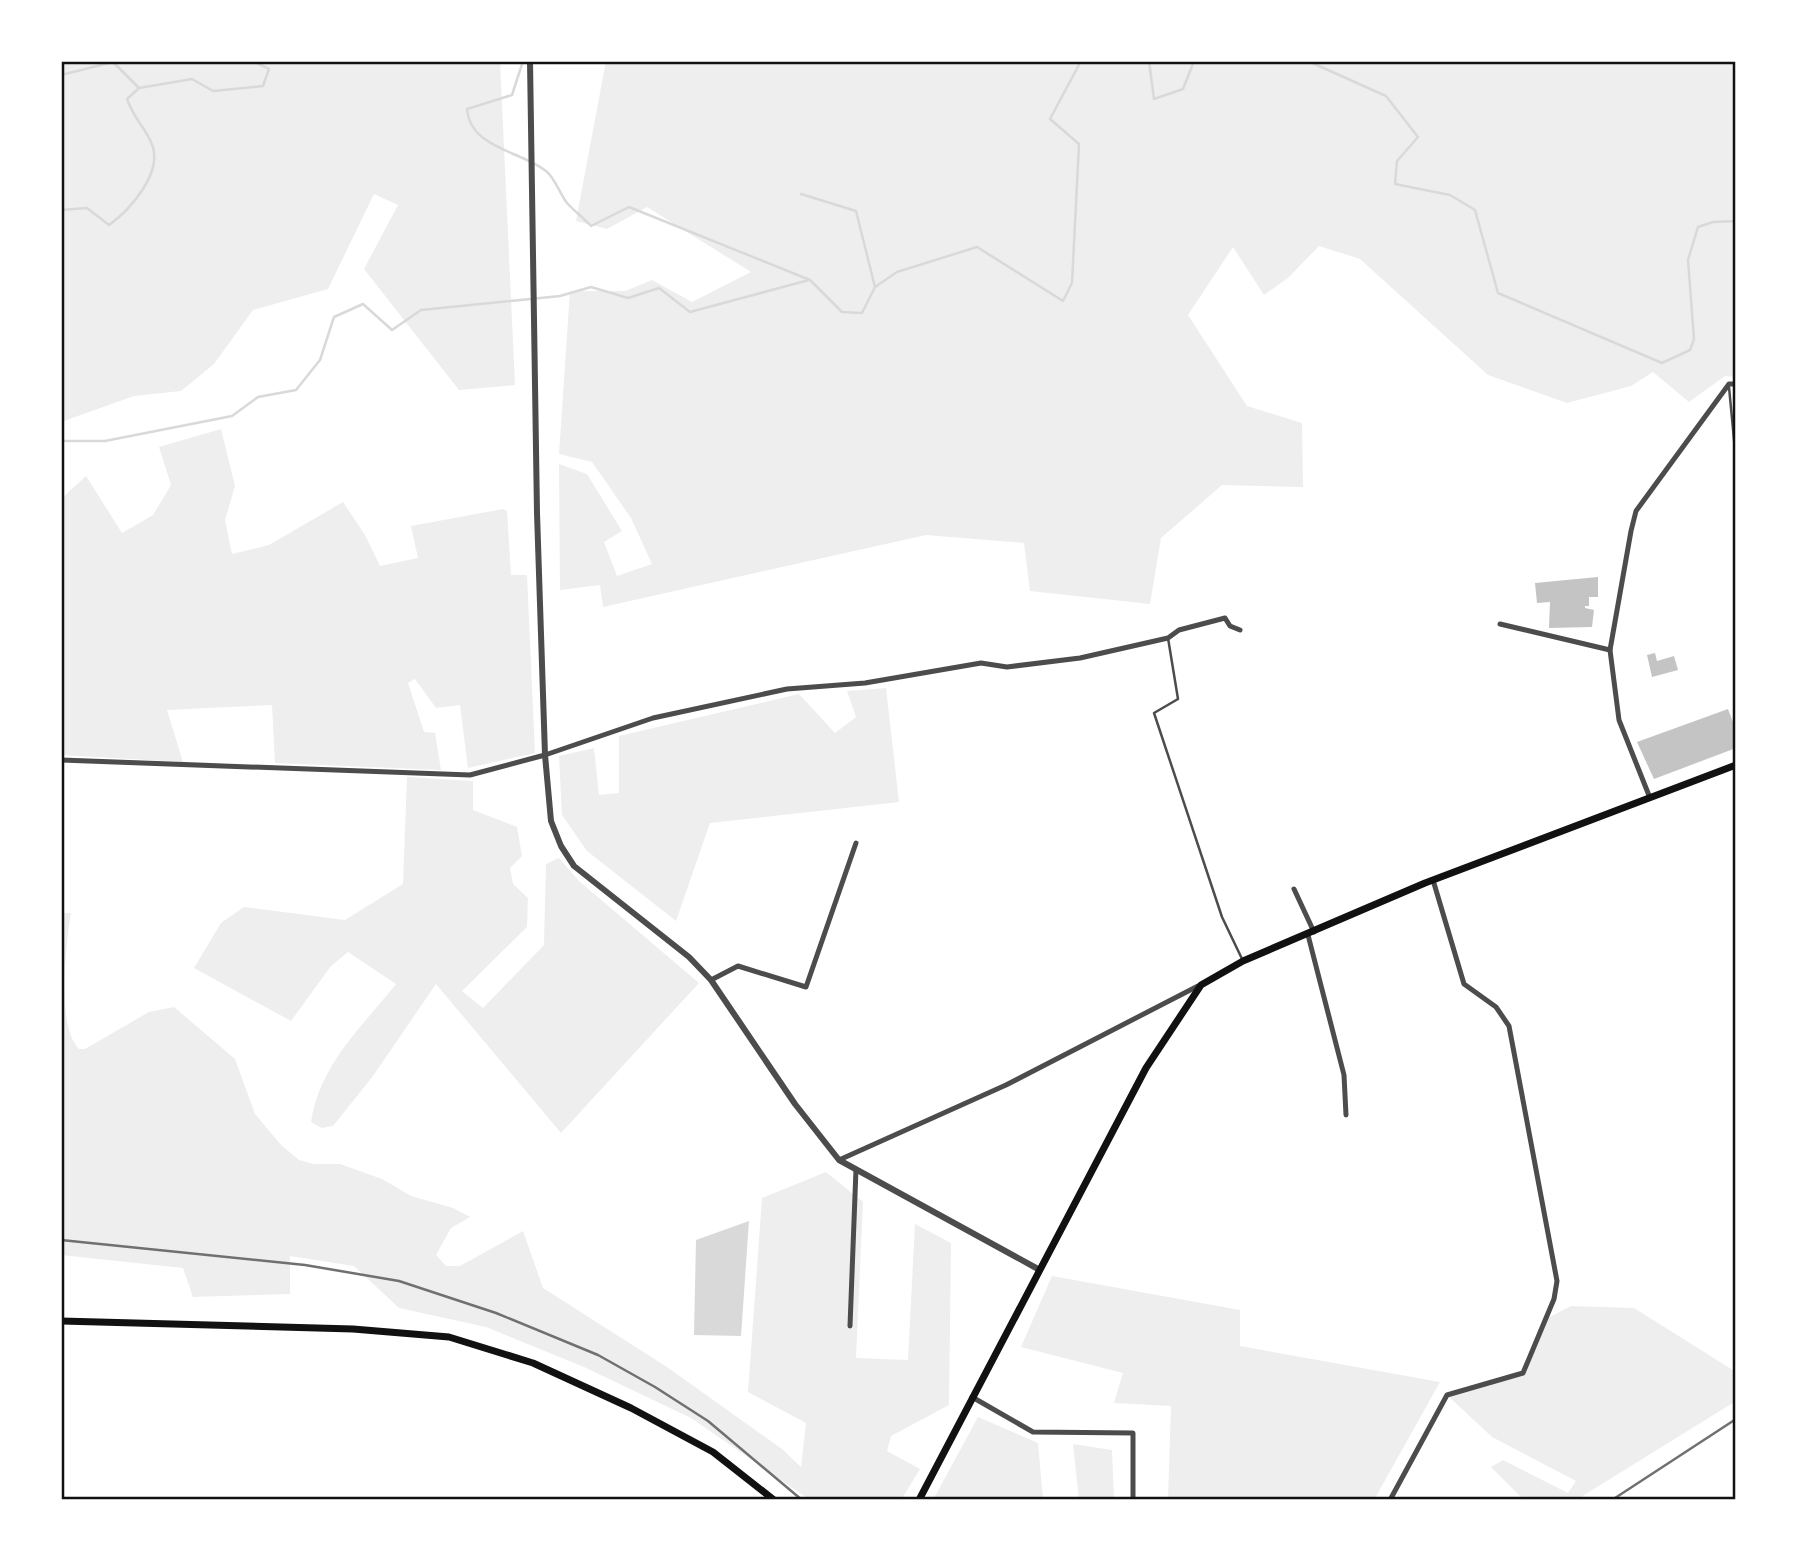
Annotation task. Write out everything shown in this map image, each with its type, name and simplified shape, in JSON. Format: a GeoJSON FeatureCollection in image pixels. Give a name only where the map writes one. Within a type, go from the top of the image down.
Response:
{"type":"FeatureCollection","features":[{"type":"Feature","properties":{"kind":"main road"},"geometry":{"type":"LineString","coordinates":[[919,1500],[1038,1269],[1146,1068],[1201,985],[1243,961],[1433,880],[1736,765]]}},
{"type":"Feature","properties":{"kind":"main road"},"geometry":{"type":"LineString","coordinates":[[61,1321],[353,1329],[449,1337],[533,1363],[631,1408],[713,1452],[774,1500]]}},
{"type":"Feature","properties":{"kind":"street"},"geometry":{"type":"LineString","coordinates":[[530,61],[537,513],[545,755],[551,821],[561,846],[574,866],[690,957],[711,980],[795,1104],[839,1160],[1038,1269]]}},
{"type":"Feature","properties":{"kind":"street"},"geometry":{"type":"LineString","coordinates":[[1650,799],[1619,720],[1610,650],[1636,511],[1732,384]]}},
{"type":"Feature","properties":{"kind":"street"},"geometry":{"type":"LineString","coordinates":[[61,760],[470,775],[545,755],[653,718],[787,689],[865,683],[981,663],[1007,667],[1068,659],[1168,638],[1179,630],[1225,618],[1230,626],[1240,631]]}},
{"type":"Feature","properties":{"kind":"street"},"geometry":{"type":"LineString","coordinates":[[1500,624],[1610,650]]}},
{"type":"Feature","properties":{"kind":"street"},"geometry":{"type":"LineString","coordinates":[[711,980],[738,966],[806,987],[856,843]]}},
{"type":"Feature","properties":{"kind":"street"},"geometry":{"type":"LineString","coordinates":[[1390,1500],[1447,1395],[1523,1373],[1554,1299],[1557,1281],[1509,1026],[1496,1007],[1464,984],[1433,880]]}},
{"type":"Feature","properties":{"kind":"street"},"geometry":{"type":"LineString","coordinates":[[1294,889],[1311,933],[1345,1075],[1346,1115]]}},
{"type":"Feature","properties":{"kind":"street"},"geometry":{"type":"LineString","coordinates":[[839,1160],[1006,1085],[1201,985]]}},
{"type":"Feature","properties":{"kind":"street"},"geometry":{"type":"LineString","coordinates":[[850,1326],[856,1169]]}},
{"type":"Feature","properties":{"kind":"street"},"geometry":{"type":"LineString","coordinates":[[972,1398],[1032,1432],[1133,1433],[1133,1500]]}},
{"type":"Feature","properties":{"kind":"lane"},"geometry":{"type":"LineString","coordinates":[[1732,384],[1736,461]]}},
{"type":"Feature","properties":{"kind":"lane"},"geometry":{"type":"LineString","coordinates":[[1168,638],[1178,699],[1154,713],[1222,917],[1243,961]]}},
{"type":"Feature","properties":{"kind":"shaded area"},"geometry":{"type":"Polygon","coordinates":[[[61,61],[500,61],[515,385],[459,390],[364,269],[398,205],[374,194],[328,289],[253,310],[214,364],[181,391],[134,396],[61,422],[61,61]]]}},
{"type":"Feature","properties":{"kind":"shaded area"},"geometry":{"type":"Polygon","coordinates":[[[606,61],[1736,61],[1736,377],[1725,376],[1689,402],[1653,372],[1631,386],[1567,403],[1488,375],[1360,259],[1319,246],[1288,278],[1264,295],[1233,247],[1188,315],[1247,406],[1302,423],[1303,487],[1222,485],[1161,538],[1150,604],[1030,591],[1024,543],[926,535],[603,607],[600,585],[560,590],[559,464],[587,474],[622,531],[604,542],[617,576],[652,564],[631,518],[592,462],[559,454],[570,291],[625,291],[652,280],[692,302],[751,272],[647,207],[607,229],[576,221],[606,61]]]}},
{"type":"Feature","properties":{"kind":"shaded area"},"geometry":{"type":"Polygon","coordinates":[[[221,429],[235,486],[225,520],[232,554],[269,545],[343,502],[365,535],[380,566],[418,558],[411,526],[503,509],[507,511],[511,575],[527,575],[535,753],[468,768],[460,705],[436,708],[415,679],[408,683],[424,732],[435,733],[441,770],[275,763],[272,705],[167,710],[183,762],[61,755],[61,499],[86,476],[122,533],[153,515],[171,485],[159,447],[221,429]]]}},
{"type":"Feature","properties":{"kind":"shaded area"},"geometry":{"type":"Polygon","coordinates":[[[886,688],[899,802],[710,823],[676,921],[587,851],[562,815],[559,756],[594,748],[599,795],[619,793],[619,736],[799,694],[835,733],[856,717],[847,691],[886,688]]]}},
{"type":"Feature","properties":{"kind":"shaded area"},"geometry":{"type":"Polygon","coordinates":[[[407,777],[473,781],[473,810],[517,827],[522,856],[510,868],[513,884],[528,898],[527,927],[462,991],[483,1008],[544,945],[546,864],[559,858],[579,881],[699,983],[561,1133],[436,984],[373,1076],[333,1126],[322,1128],[311,1122],[323,1082],[344,1048],[396,984],[348,952],[331,966],[291,1021],[194,968],[221,923],[244,907],[345,920],[403,884],[407,777]]]}},
{"type":"Feature","properties":{"kind":"shaded area"},"geometry":{"type":"Polygon","coordinates":[[[61,913],[71,913],[65,964],[65,1004],[67,1023],[79,1049],[85,1049],[149,1012],[174,1007],[235,1059],[255,1114],[281,1145],[299,1160],[314,1164],[340,1164],[382,1179],[411,1196],[453,1208],[470,1217],[451,1228],[436,1255],[446,1266],[460,1266],[523,1231],[543,1288],[667,1367],[782,1449],[801,1467],[806,1423],[748,1392],[762,1198],[826,1172],[863,1202],[856,1358],[908,1360],[915,1224],[951,1243],[949,1405],[891,1436],[887,1451],[920,1469],[901,1500],[810,1500],[691,1418],[584,1367],[486,1327],[399,1308],[354,1266],[290,1256],[290,1294],[193,1297],[183,1268],[61,1255],[61,913]]]}},
{"type":"Feature","properties":{"kind":"shaded area"},"geometry":{"type":"Polygon","coordinates":[[[749,1221],[741,1336],[694,1335],[696,1240],[749,1221]]]}},
{"type":"Feature","properties":{"kind":"shaded area"},"geometry":{"type":"Polygon","coordinates":[[[1052,1276],[1240,1310],[1240,1346],[1440,1382],[1374,1500],[1168,1500],[1171,1406],[1114,1403],[1123,1373],[1021,1347],[1052,1276]]]}},
{"type":"Feature","properties":{"kind":"shaded area"},"geometry":{"type":"Polygon","coordinates":[[[1571,1306],[1634,1308],[1736,1372],[1736,1401],[1576,1500],[1524,1500],[1491,1467],[1503,1460],[1568,1493],[1576,1481],[1492,1437],[1447,1395],[1523,1373],[1544,1320],[1571,1306]]]}},
{"type":"Feature","properties":{"kind":"shaded area"},"geometry":{"type":"Polygon","coordinates":[[[978,1417],[1038,1443],[1043,1499],[1048,1500],[933,1500],[978,1417]]]}},
{"type":"Feature","properties":{"kind":"shaded area"},"geometry":{"type":"Polygon","coordinates":[[[1073,1444],[1112,1450],[1114,1500],[1079,1500],[1073,1444]]]}},
{"type":"Feature","properties":{"kind":"building"},"geometry":{"type":"Polygon","coordinates":[[[1598,577],[1598,597],[1589,597],[1589,606],[1585,606],[1594,610],[1592,627],[1549,628],[1550,602],[1537,603],[1535,583],[1598,577]]]}},
{"type":"Feature","properties":{"kind":"building"},"geometry":{"type":"Polygon","coordinates":[[[1655,653],[1657,661],[1674,656],[1678,670],[1652,677],[1647,655],[1655,653]]]}},
{"type":"Feature","properties":{"kind":"building"},"geometry":{"type":"Polygon","coordinates":[[[1728,709],[1736,730],[1736,748],[1654,779],[1637,742],[1728,709]]]}},
{"type":"Feature","properties":{"kind":"waterway"},"geometry":{"type":"LineString","coordinates":[[61,75],[113,62],[139,88],[192,79],[213,91],[263,86],[269,69],[253,61]]}},
{"type":"Feature","properties":{"kind":"waterway"},"geometry":{"type":"LineString","coordinates":[[523,61],[512,95],[467,109],[470,122],[487,140],[546,171],[567,203],[591,226],[629,207],[810,280],[842,312],[862,313],[875,287],[897,272],[977,247],[1063,301],[1072,283],[1079,144],[1050,119],[1081,61]]}},
{"type":"Feature","properties":{"kind":"waterway"},"geometry":{"type":"LineString","coordinates":[[1149,61],[1154,99],[1183,89],[1194,61]]}},
{"type":"Feature","properties":{"kind":"waterway"},"geometry":{"type":"LineString","coordinates":[[1308,61],[1386,96],[1418,137],[1397,161],[1395,184],[1450,195],[1475,210],[1498,293],[1662,363],[1690,350],[1694,339],[1688,260],[1698,227],[1713,222],[1736,221]]}},
{"type":"Feature","properties":{"kind":"waterway"},"geometry":{"type":"LineString","coordinates":[[61,210],[87,208],[109,225],[143,189],[153,165],[154,153],[151,142],[127,99],[139,88]]}},
{"type":"Feature","properties":{"kind":"waterway"},"geometry":{"type":"LineString","coordinates":[[801,194],[856,211],[875,287]]}},
{"type":"Feature","properties":{"kind":"waterway"},"geometry":{"type":"LineString","coordinates":[[61,441],[105,441],[232,416],[258,397],[296,390],[320,360],[334,317],[363,304],[392,330],[421,310],[560,296],[591,287],[628,298],[659,288],[690,312],[809,280]]}},
{"type":"Feature","properties":{"kind":"railway"},"geometry":{"type":"LineString","coordinates":[[61,1240],[305,1265],[399,1281],[496,1313],[598,1355],[655,1387],[708,1421],[802,1500]]}},
{"type":"Feature","properties":{"kind":"railway"},"geometry":{"type":"LineString","coordinates":[[1612,1500],[1736,1419]]}}]}
